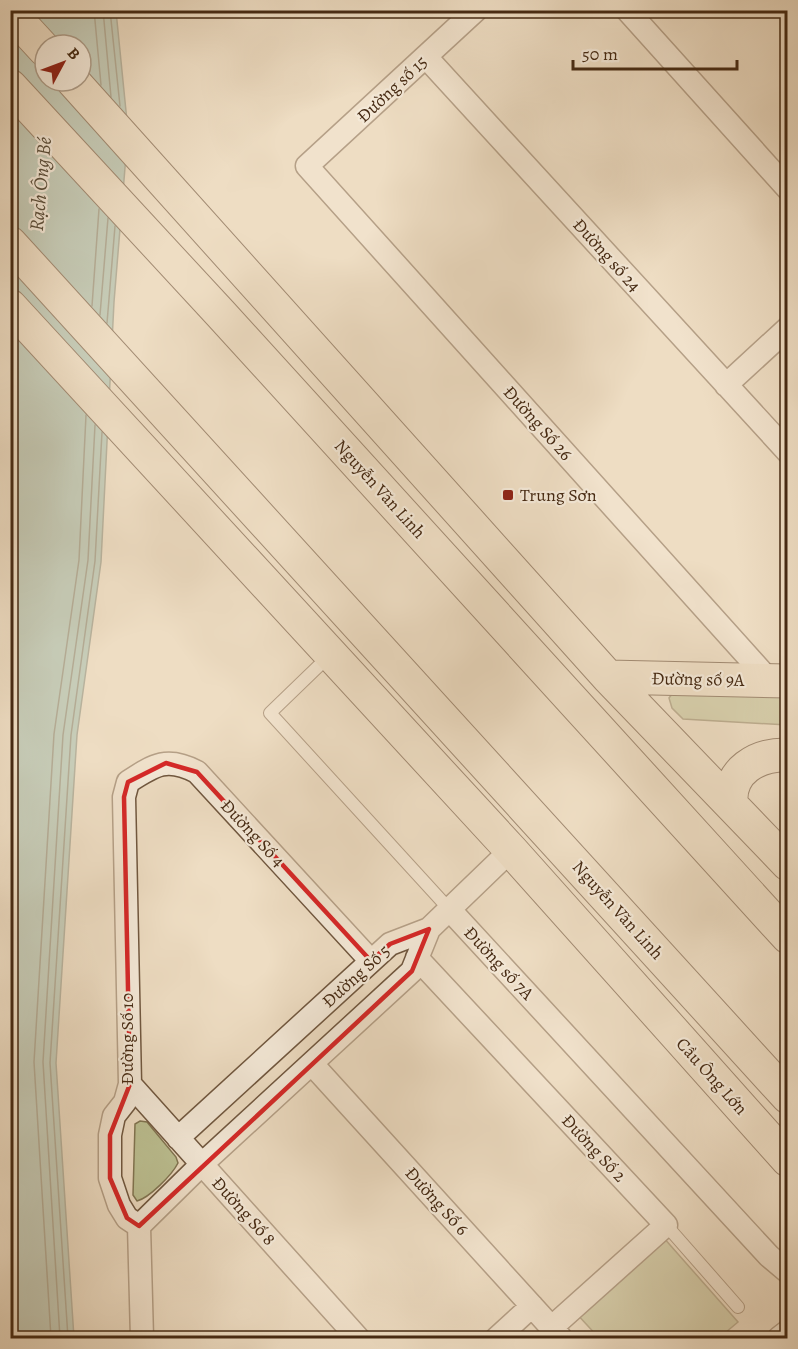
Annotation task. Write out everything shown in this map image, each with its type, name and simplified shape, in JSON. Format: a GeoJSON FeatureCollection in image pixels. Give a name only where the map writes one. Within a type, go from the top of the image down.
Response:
{"type":"FeatureCollection","features":[{"type":"Feature","properties":{"kind":"main road"},"geometry":{"type":"LineString","coordinates":[[10,12],[33,37]]}},
{"type":"Feature","properties":{"kind":"main road","name":"Nguyễn Văn Linh"},"geometry":{"type":"LineString","coordinates":[[10,86],[220,313],[788,937]]}},
{"type":"Feature","properties":{"kind":"main road"},"geometry":{"type":"LineString","coordinates":[[84,93],[608,677],[786,862]]}},
{"type":"Feature","properties":{"kind":"main road","name":"Nguyễn Văn Linh"},"geometry":{"type":"LineString","coordinates":[[10,243],[788,1097]]}},
{"type":"Feature","properties":{"kind":"main road"},"geometry":{"type":"LineString","coordinates":[[10,306],[511,850]]}},
{"type":"Feature","properties":{"kind":"main road","name":"Đường số 9A"},"geometry":{"type":"LineString","coordinates":[[608,677],[778,681]]}},
{"type":"Feature","properties":{"kind":"main road"},"geometry":{"type":"LineString","coordinates":[[732,804],[730,793],[735,781],[746,767],[762,757],[788,755]]}},
{"type":"Feature","properties":{"kind":"main road","name":"Cầu Ông Lớn"},"geometry":{"type":"LineString","coordinates":[[511,850],[788,1160]]}},
{"type":"Feature","properties":{"kind":"street","name":"Đường số 15"},"geometry":{"type":"LineString","coordinates":[[307,166],[476,10]]}},
{"type":"Feature","properties":{"kind":"street"},"geometry":{"type":"LineString","coordinates":[[627,10],[788,189]]}},
{"type":"Feature","properties":{"kind":"street","name":"Đường số 24"},"geometry":{"type":"LineString","coordinates":[[426,57],[788,452]]}},
{"type":"Feature","properties":{"kind":"street","name":"Đường Số 26"},"geometry":{"type":"LineString","coordinates":[[307,166],[778,681]]}},
{"type":"Feature","properties":{"kind":"street"},"geometry":{"type":"LineString","coordinates":[[726,385],[788,328]]}},
{"type":"Feature","properties":{"kind":"street","name":"Đường Số 4"},"geometry":{"type":"LineString","coordinates":[[124,797],[128,782],[151,767],[166,763],[181,764],[196,772],[371,961]]}},
{"type":"Feature","properties":{"kind":"street","name":"Đường Số 10"},"geometry":{"type":"LineString","coordinates":[[124,797],[130,1084],[124,1102],[114,1116],[110,1135],[110,1178],[119,1205],[127,1218],[139,1226]]}},
{"type":"Feature","properties":{"kind":"street"},"geometry":{"type":"LineString","coordinates":[[429,929],[511,850]]}},
{"type":"Feature","properties":{"kind":"street","name":"Đường số 7A"},"geometry":{"type":"LineString","coordinates":[[450,909],[770,1256],[788,1272]]}},
{"type":"Feature","properties":{"kind":"street","name":"Đường Số 5"},"geometry":{"type":"LineString","coordinates":[[178,1138],[390,944],[429,929]]}},
{"type":"Feature","properties":{"kind":"street","name":"Đường Số 5"},"geometry":{"type":"LineString","coordinates":[[139,1226],[202,1164],[412,971],[429,929]]}},
{"type":"Feature","properties":{"kind":"street","name":"Đường Số 2"},"geometry":{"type":"LineString","coordinates":[[417,958],[666,1225]]}},
{"type":"Feature","properties":{"kind":"street","name":"Đường Số 6"},"geometry":{"type":"LineString","coordinates":[[312,1064],[556,1333]]}},
{"type":"Feature","properties":{"kind":"street","name":"Đường Số 8"},"geometry":{"type":"LineString","coordinates":[[130,1084],[358,1338]]}},
{"type":"Feature","properties":{"kind":"street"},"geometry":{"type":"LineString","coordinates":[[556,1333],[666,1225]]}},
{"type":"Feature","properties":{"kind":"street"},"geometry":{"type":"LineString","coordinates":[[139,1226],[142,1338]]}},
{"type":"Feature","properties":{"kind":"street"},"geometry":{"type":"LineString","coordinates":[[497,1338],[532,1306]]}},
{"type":"Feature","properties":{"kind":"street"},"geometry":{"type":"LineString","coordinates":[[779,1338],[788,1331]]}},
{"type":"Feature","properties":{"kind":"lane","name":"Đường số 7A"},"geometry":{"type":"LineString","coordinates":[[330,655],[270,713],[450,909]]}},
{"type":"Feature","properties":{"kind":"lane"},"geometry":{"type":"LineString","coordinates":[[666,1225],[738,1307]]}},
{"type":"Feature","properties":{"kind":"highlighted area"},"geometry":{"type":"Polygon","coordinates":[[[166,763],[197,772],[371,961],[390,944],[429,929],[412,971],[139,1226],[127,1218],[110,1178],[110,1135],[130,1084],[124,797],[128,782],[166,763]]]}},
{"type":"Feature","properties":{"kind":"green space"},"geometry":{"type":"Polygon","coordinates":[[[675,690],[787,696],[787,725],[683,719],[672,708],[669,698],[675,690]]]}},
{"type":"Feature","properties":{"kind":"green space"},"geometry":{"type":"Polygon","coordinates":[[[140,1121],[147,1122],[176,1157],[178,1163],[160,1185],[137,1201],[133,1195],[135,1124],[140,1121]]]}},
{"type":"Feature","properties":{"kind":"green space"},"geometry":{"type":"Polygon","coordinates":[[[663,1237],[738,1322],[719,1338],[599,1338],[576,1313],[663,1237]]]}},
{"type":"Feature","properties":{"kind":"water","name":"Rạch Ông Bé"},"geometry":{"type":"Polygon","coordinates":[[[16,11],[116,11],[128,131],[114,302],[101,562],[77,735],[56,1063],[74,1338],[11,1338],[10,181],[16,11]]]}},
{"type":"Feature","properties":{"kind":"place","name":"Trung Sơn"},"geometry":{"type":"Point","coordinates":[508,495]}}]}
